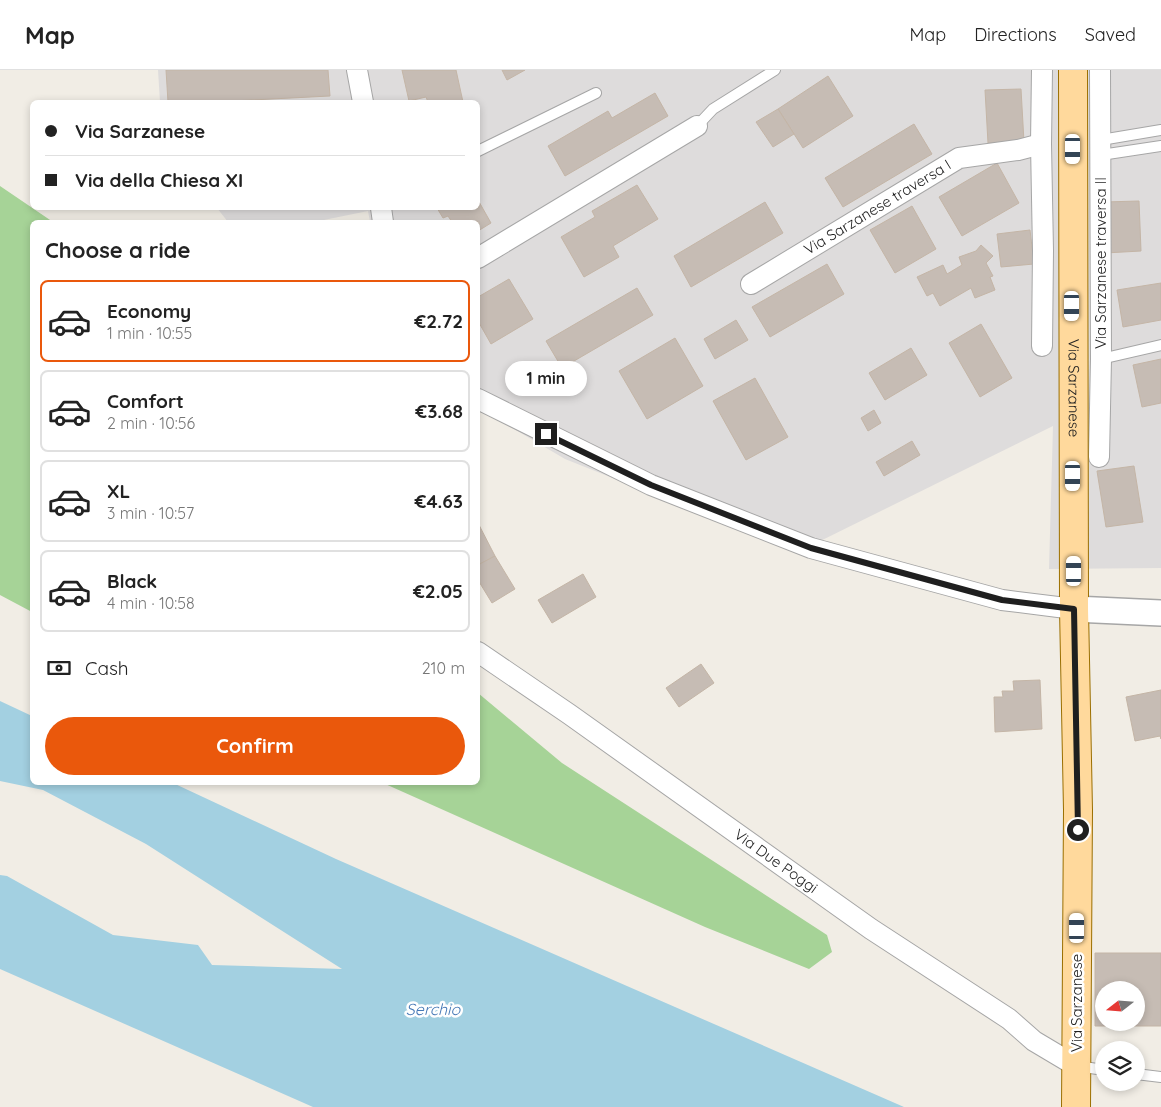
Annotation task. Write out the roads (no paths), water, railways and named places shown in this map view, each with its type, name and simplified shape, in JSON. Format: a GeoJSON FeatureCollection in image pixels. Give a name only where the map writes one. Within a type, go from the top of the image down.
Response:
{"type":"FeatureCollection","features":[{"type":"Feature","properties":{"kind":"main road","name":"Via Sarzanese"},"geometry":{"type":"LineString","coordinates":[[1073,70],[1074,609],[1078,810],[1076,1107]]}},
{"type":"Feature","properties":{"kind":"street"},"geometry":{"type":"LineString","coordinates":[[357,70],[363,100]]}},
{"type":"Feature","properties":{"kind":"street"},"geometry":{"type":"LineString","coordinates":[[1042,70],[1042,346]]}},
{"type":"Feature","properties":{"kind":"street","name":"Via Sarzanese traversa II"},"geometry":{"type":"LineString","coordinates":[[1099,456],[1101,359],[1100,70]]}},
{"type":"Feature","properties":{"kind":"street"},"geometry":{"type":"LineString","coordinates":[[480,257],[697,126]]}},
{"type":"Feature","properties":{"kind":"street","name":"Via Sarzanese traversa I"},"geometry":{"type":"LineString","coordinates":[[751,284],[959,158],[1018,150],[1041,144]]}},
{"type":"Feature","properties":{"kind":"street"},"geometry":{"type":"LineString","coordinates":[[480,400],[651,485],[811,548],[1002,600],[1074,609],[1161,613]]}},
{"type":"Feature","properties":{"kind":"street","name":"Via Due Poggi"},"geometry":{"type":"LineString","coordinates":[[480,653],[569,714],[871,929],[1009,1019],[1034,1041],[1076,1066]]}},
{"type":"Feature","properties":{"kind":"lane"},"geometry":{"type":"LineString","coordinates":[[697,126],[713,109],[775,70]]}},
{"type":"Feature","properties":{"kind":"lane"},"geometry":{"type":"LineString","coordinates":[[480,150],[596,93]]}},
{"type":"Feature","properties":{"kind":"lane"},"geometry":{"type":"LineString","coordinates":[[1101,147],[1161,130]]}},
{"type":"Feature","properties":{"kind":"lane"},"geometry":{"type":"LineString","coordinates":[[1101,147],[1161,146]]}},
{"type":"Feature","properties":{"kind":"lane"},"geometry":{"type":"LineString","coordinates":[[1101,359],[1161,345]]}},
{"type":"Feature","properties":{"kind":"lane"},"geometry":{"type":"LineString","coordinates":[[1076,1066],[1095,1069]]}},
{"type":"Feature","properties":{"kind":"lane"},"geometry":{"type":"LineString","coordinates":[[1145,1075],[1161,1077]]}},
{"type":"Feature","properties":{"kind":"water","name":"Serchio"},"geometry":{"type":"Polygon","coordinates":[[[0,701],[30,715],[30,785],[177,785],[336,859],[904,1107],[313,1107],[0,969],[0,875],[7,876],[113,935],[198,945],[212,965],[342,969],[146,844],[43,790],[0,781],[0,701]]]}}]}
